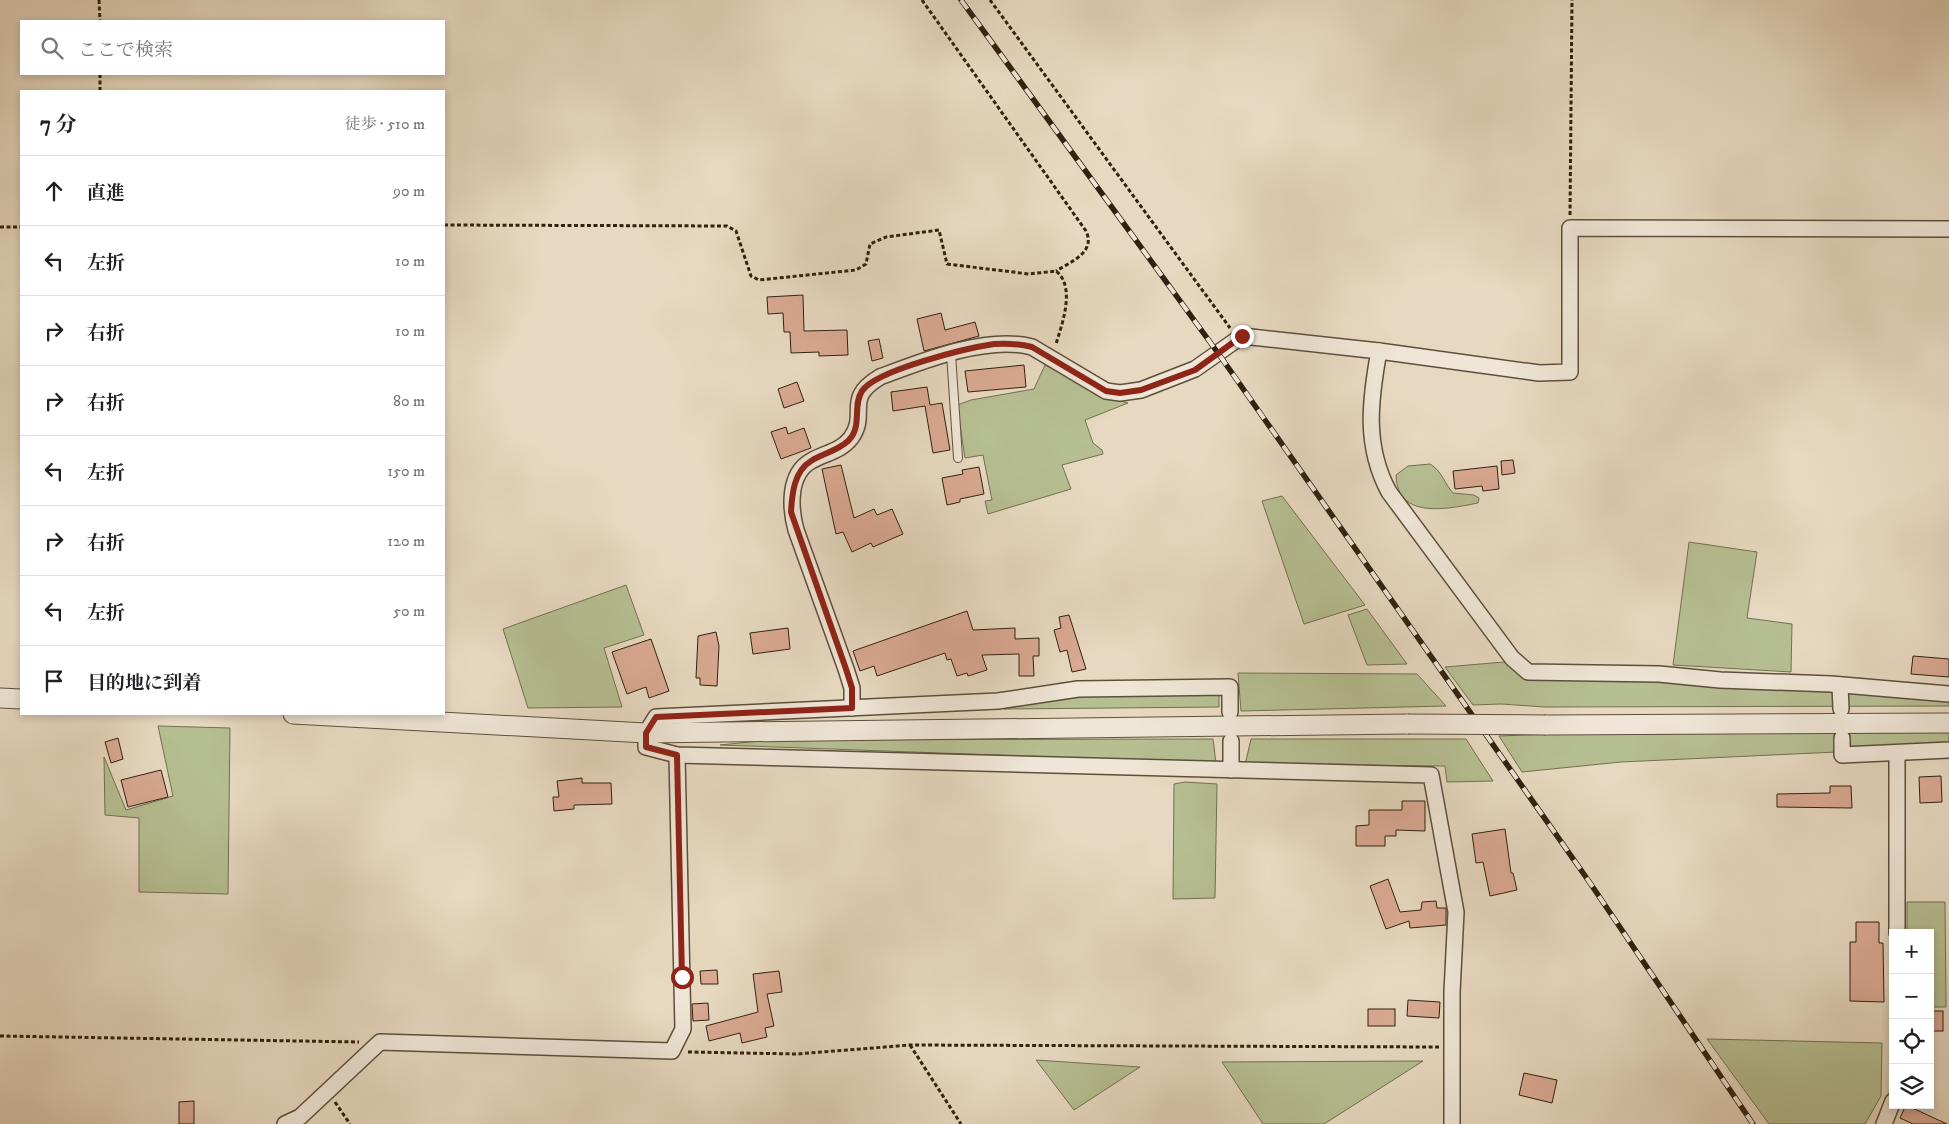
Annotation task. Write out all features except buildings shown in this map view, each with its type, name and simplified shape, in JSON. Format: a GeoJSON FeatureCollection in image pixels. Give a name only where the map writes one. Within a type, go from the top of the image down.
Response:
{"type":"FeatureCollection","features":[{"type":"Feature","properties":{"kind":"street"},"geometry":{"type":"LineString","coordinates":[[852,708],[852,688],[791,512],[793,491],[799,473],[810,461],[836,451],[850,440],[858,419],[857,400],[869,383],[903,368],[995,344],[1018,344],[1032,347],[1106,391],[1130,392],[1195,370],[1242,336],[1378,351],[1539,373],[1570,372],[1570,228],[1949,228]]}},
{"type":"Feature","properties":{"kind":"street"},"geometry":{"type":"LineString","coordinates":[[1378,351],[1373,383],[1370,427],[1373,450],[1381,476],[1389,492],[1522,668],[1528,672],[1659,674],[1720,680],[1840,685],[1949,694]]}},
{"type":"Feature","properties":{"kind":"street"},"geometry":{"type":"LineString","coordinates":[[1840,685],[1841,710]]}},
{"type":"Feature","properties":{"kind":"street"},"geometry":{"type":"LineString","coordinates":[[1230,712],[1230,686],[1078,689],[998,701],[656,717],[646,733],[646,747],[677,755],[1431,775],[1456,912],[1452,992],[1452,1124]]}},
{"type":"Feature","properties":{"kind":"street"},"geometry":{"type":"LineString","coordinates":[[0,698],[20,699]]}},
{"type":"Feature","properties":{"kind":"street"},"geometry":{"type":"LineString","coordinates":[[312,715],[646,733],[1408,724],[1949,723]]}},
{"type":"Feature","properties":{"kind":"street"},"geometry":{"type":"LineString","coordinates":[[1842,738],[1842,755],[1897,754],[1949,750]]}},
{"type":"Feature","properties":{"kind":"street"},"geometry":{"type":"LineString","coordinates":[[1230,741],[1231,770]]}},
{"type":"Feature","properties":{"kind":"street"},"geometry":{"type":"LineString","coordinates":[[1897,754],[1897,929]]}},
{"type":"Feature","properties":{"kind":"street"},"geometry":{"type":"LineString","coordinates":[[285,1124],[300,1117],[380,1042],[672,1051],[683,1029],[677,755]]}},
{"type":"Feature","properties":{"kind":"street"},"geometry":{"type":"LineString","coordinates":[[1884,1124],[1890,1109]]}},
{"type":"Feature","properties":{"kind":"lane"},"geometry":{"type":"LineString","coordinates":[[951,354],[958,458]]}},
{"type":"Feature","properties":{"kind":"path"},"geometry":{"type":"LineString","coordinates":[[100,0],[100,20]]}},
{"type":"Feature","properties":{"kind":"path"},"geometry":{"type":"LineString","coordinates":[[445,225],[727,226],[736,231],[751,276],[759,280],[856,270],[866,264],[866,255],[870,244],[886,237],[939,230],[947,264],[1029,274],[1056,271],[1084,254],[1089,245],[1090,238],[922,0]]}},
{"type":"Feature","properties":{"kind":"path"},"geometry":{"type":"LineString","coordinates":[[990,0],[1228,327],[1242,336]]}},
{"type":"Feature","properties":{"kind":"path"},"geometry":{"type":"LineString","coordinates":[[1570,228],[1572,0]]}},
{"type":"Feature","properties":{"kind":"path"},"geometry":{"type":"LineString","coordinates":[[100,75],[100,90]]}},
{"type":"Feature","properties":{"kind":"path"},"geometry":{"type":"LineString","coordinates":[[0,227],[20,227]]}},
{"type":"Feature","properties":{"kind":"path"},"geometry":{"type":"LineString","coordinates":[[1051,359],[1062,325],[1066,294],[1065,282],[1056,271]]}},
{"type":"Feature","properties":{"kind":"path"},"geometry":{"type":"LineString","coordinates":[[0,1036],[380,1042]]}},
{"type":"Feature","properties":{"kind":"path"},"geometry":{"type":"LineString","coordinates":[[910,1045],[961,1124]]}},
{"type":"Feature","properties":{"kind":"path"},"geometry":{"type":"LineString","coordinates":[[672,1051],[797,1054],[910,1045],[1453,1047]]}},
{"type":"Feature","properties":{"kind":"path"},"geometry":{"type":"LineString","coordinates":[[328,1090],[350,1124]]}},
{"type":"Feature","properties":{"kind":"green space"},"geometry":{"type":"Polygon","coordinates":[[[1045,365],[1107,397],[1128,403],[1085,420],[1093,443],[1102,450],[1103,454],[1062,465],[1071,489],[988,514],[985,501],[992,500],[983,455],[965,458],[957,405],[971,400],[1034,389],[1045,365]]]}},
{"type":"Feature","properties":{"kind":"green space"},"geometry":{"type":"Polygon","coordinates":[[[1430,464],[1437,470],[1453,493],[1474,495],[1479,498],[1478,503],[1439,509],[1414,505],[1405,499],[1399,489],[1396,475],[1408,466],[1430,464]]]}},
{"type":"Feature","properties":{"kind":"green space"},"geometry":{"type":"Polygon","coordinates":[[[1282,496],[1365,605],[1304,624],[1262,501],[1282,496]]]}},
{"type":"Feature","properties":{"kind":"green space"},"geometry":{"type":"Polygon","coordinates":[[[1689,542],[1757,552],[1747,618],[1792,624],[1791,672],[1673,665],[1689,542]]]}},
{"type":"Feature","properties":{"kind":"green space"},"geometry":{"type":"Polygon","coordinates":[[[626,585],[644,635],[604,648],[622,707],[528,708],[503,629],[626,585]]]}},
{"type":"Feature","properties":{"kind":"green space"},"geometry":{"type":"Polygon","coordinates":[[[1367,609],[1407,664],[1367,665],[1348,615],[1367,609]]]}},
{"type":"Feature","properties":{"kind":"green space"},"geometry":{"type":"Polygon","coordinates":[[[1504,662],[1521,675],[1652,678],[1949,699],[1949,706],[1545,707],[1501,704],[1473,705],[1445,667],[1504,662]]]}},
{"type":"Feature","properties":{"kind":"green space"},"geometry":{"type":"Polygon","coordinates":[[[1238,673],[1417,674],[1446,706],[1241,711],[1238,673]]]}},
{"type":"Feature","properties":{"kind":"green space"},"geometry":{"type":"Polygon","coordinates":[[[1219,691],[1219,707],[1004,709],[1084,694],[1219,691]]]}},
{"type":"Feature","properties":{"kind":"green space"},"geometry":{"type":"Polygon","coordinates":[[[158,726],[230,728],[228,894],[139,892],[139,818],[105,815],[104,757],[126,810],[173,796],[158,726]]]}},
{"type":"Feature","properties":{"kind":"green space"},"geometry":{"type":"Polygon","coordinates":[[[1846,731],[1949,731],[1949,744],[1848,751],[1846,731]]]}},
{"type":"Feature","properties":{"kind":"green space"},"geometry":{"type":"Polygon","coordinates":[[[1607,732],[1838,732],[1837,752],[1621,762],[1522,772],[1499,736],[1607,732]]]}},
{"type":"Feature","properties":{"kind":"green space"},"geometry":{"type":"Polygon","coordinates":[[[1213,739],[1216,763],[720,745],[769,740],[1213,739]]]}},
{"type":"Feature","properties":{"kind":"green space"},"geometry":{"type":"Polygon","coordinates":[[[1251,739],[1466,739],[1493,781],[1447,782],[1445,766],[1245,765],[1251,739]]]}},
{"type":"Feature","properties":{"kind":"green space"},"geometry":{"type":"Polygon","coordinates":[[[1185,782],[1217,784],[1215,898],[1173,899],[1174,784],[1185,782]]]}},
{"type":"Feature","properties":{"kind":"green space"},"geometry":{"type":"Polygon","coordinates":[[[1907,902],[1945,902],[1946,1007],[1934,1007],[1934,929],[1907,929],[1907,902]]]}},
{"type":"Feature","properties":{"kind":"green space"},"geometry":{"type":"Polygon","coordinates":[[[1707,1039],[1882,1043],[1881,1096],[1865,1124],[1769,1124],[1707,1039]]]}},
{"type":"Feature","properties":{"kind":"green space"},"geometry":{"type":"Polygon","coordinates":[[[1036,1060],[1140,1067],[1074,1110],[1036,1060]]]}},
{"type":"Feature","properties":{"kind":"green space"},"geometry":{"type":"Polygon","coordinates":[[[1423,1061],[1324,1124],[1263,1124],[1222,1062],[1423,1061]]]}},
{"type":"Feature","properties":{"kind":"railway"},"geometry":{"type":"LineString","coordinates":[[961,0],[1218,353],[1588,880],[1753,1124]]}},
{"type":"Feature","properties":{"kind":"route"},"geometry":{"type":"LineString","coordinates":[[682,977],[677,755],[646,747],[646,733],[656,717],[852,708],[852,688],[791,512],[793,491],[799,473],[810,461],[836,451],[850,440],[858,419],[857,400],[869,383],[903,368],[968,349],[995,344],[1018,344],[1032,347],[1106,391],[1130,392],[1141,390],[1195,370],[1242,336]]}}]}
